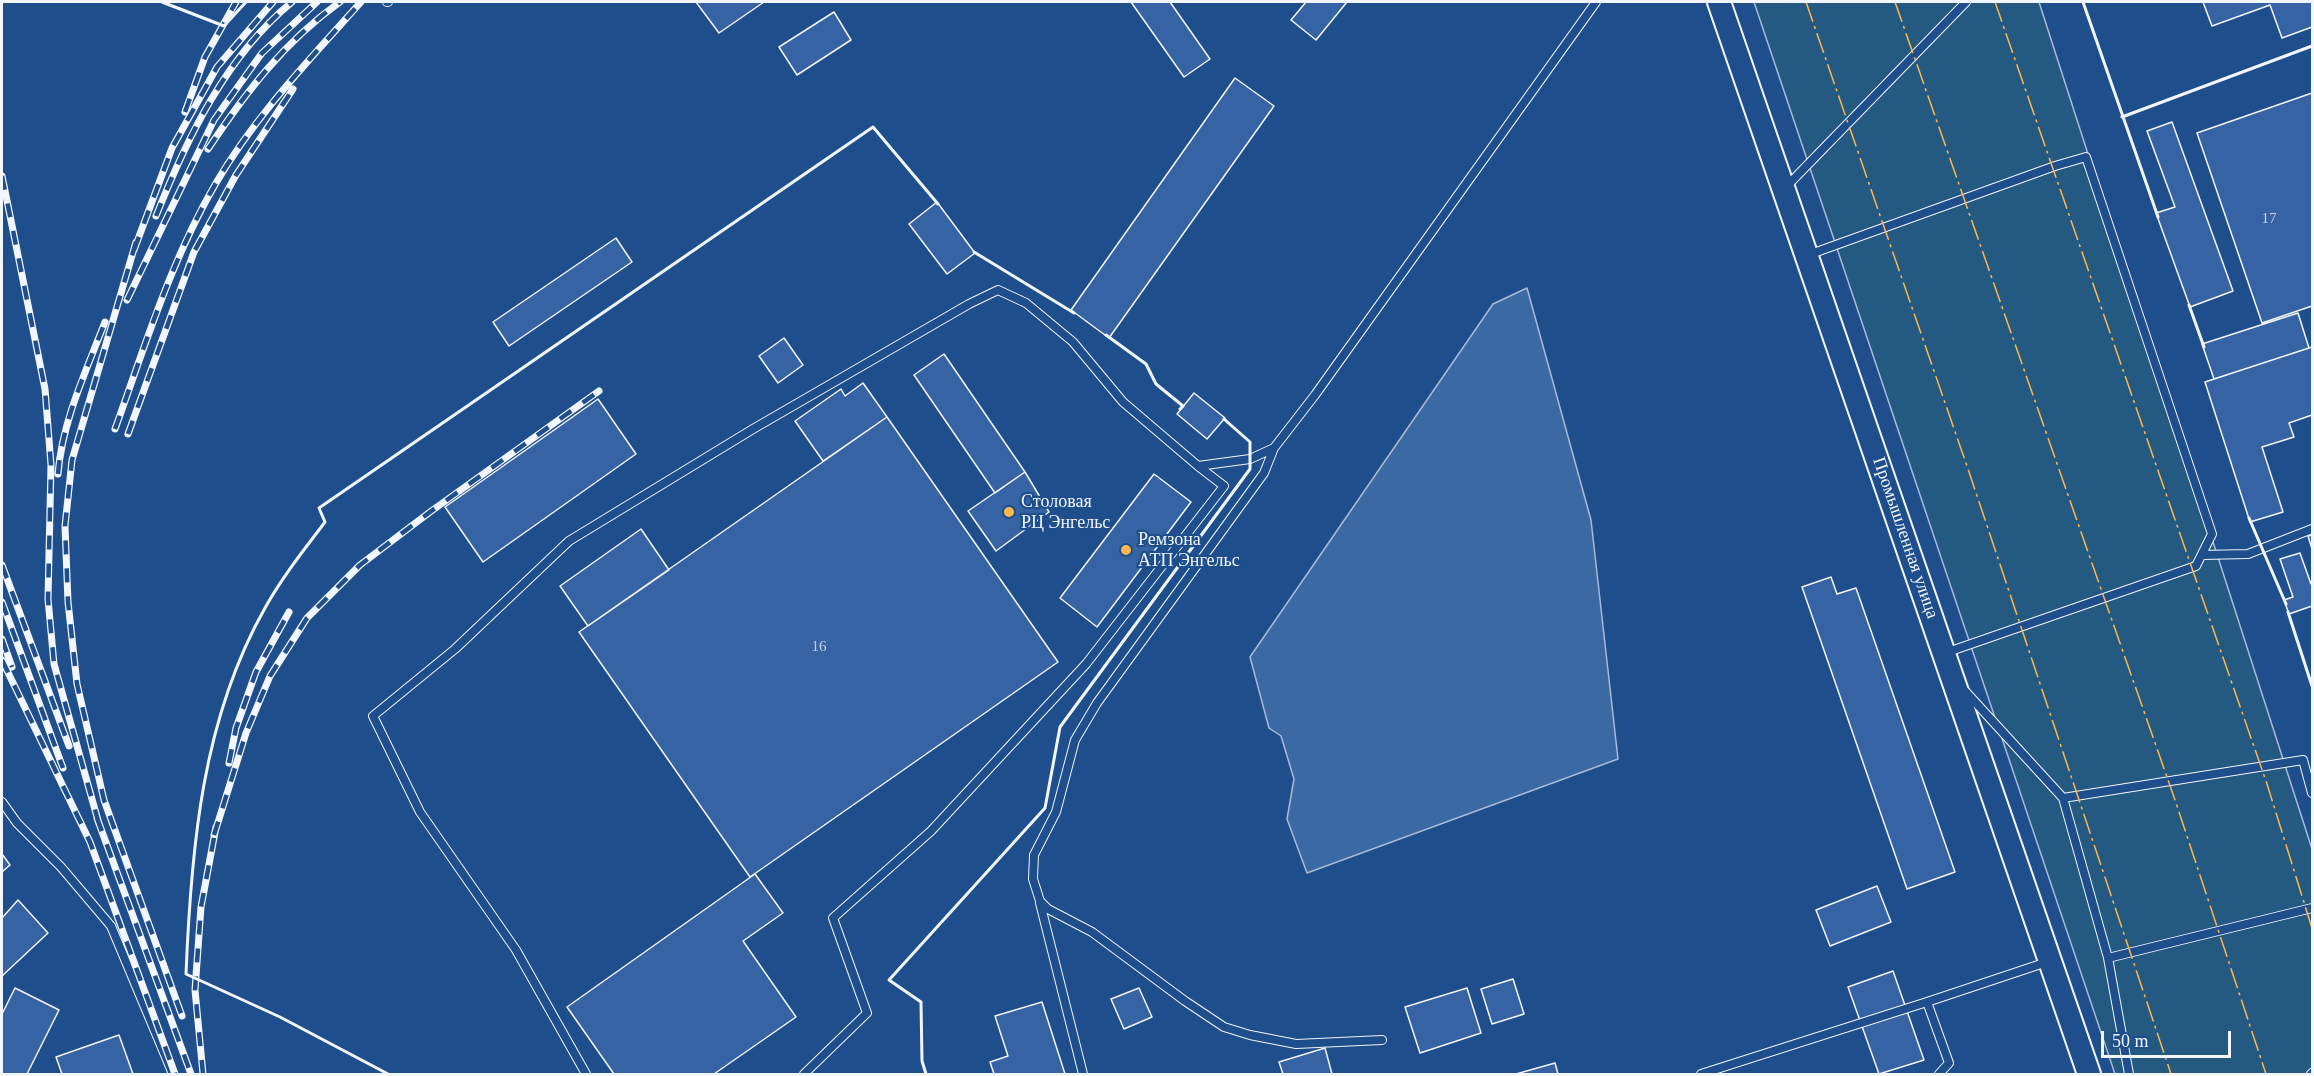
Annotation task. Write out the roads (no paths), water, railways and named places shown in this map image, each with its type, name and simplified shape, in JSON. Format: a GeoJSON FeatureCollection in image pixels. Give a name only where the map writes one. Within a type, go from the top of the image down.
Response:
{"type":"FeatureCollection","features":[{"type":"Feature","properties":{"kind":"street","name":"Промышленная улица"},"geometry":{"type":"LineString","coordinates":[[1719,2],[2089,1074]]}},
{"type":"Feature","properties":{"kind":"lane"},"geometry":{"type":"LineString","coordinates":[[1083,1074],[1034,879],[1034,855],[1056,812],[1076,740],[1097,703],[1264,473],[1274,448],[1315,395],[1596,2]]}},
{"type":"Feature","properties":{"kind":"lane"},"geometry":{"type":"LineString","coordinates":[[1784,189],[1966,2]]}},
{"type":"Feature","properties":{"kind":"lane"},"geometry":{"type":"LineString","coordinates":[[1807,255],[2055,166],[2086,158],[2212,534],[2196,566],[1945,652]]}},
{"type":"Feature","properties":{"kind":"lane"},"geometry":{"type":"LineString","coordinates":[[586,1074],[516,950],[420,812],[373,716],[455,650],[569,541],[753,429],[969,304],[998,290],[1026,303],[1073,342],[1123,402],[1224,486],[1086,664],[931,831],[833,918],[867,1013],[804,1074]]}},
{"type":"Feature","properties":{"kind":"lane"},"geometry":{"type":"LineString","coordinates":[[1198,466],[1250,459],[1274,448]]}},
{"type":"Feature","properties":{"kind":"lane"},"geometry":{"type":"LineString","coordinates":[[2202,555],[2248,554],[2313,529]]}},
{"type":"Feature","properties":{"kind":"lane"},"geometry":{"type":"LineString","coordinates":[[1954,679],[2063,798],[2108,958],[2129,1074]]}},
{"type":"Feature","properties":{"kind":"lane"},"geometry":{"type":"LineString","coordinates":[[2063,798],[2303,760],[2313,793]]}},
{"type":"Feature","properties":{"kind":"lane"},"geometry":{"type":"LineString","coordinates":[[2,802],[17,823],[62,867],[111,926],[173,1074]]}},
{"type":"Feature","properties":{"kind":"lane"},"geometry":{"type":"LineString","coordinates":[[1040,901],[1048,909],[1092,932],[1224,1027],[1250,1035],[1296,1044],[1382,1040]]}},
{"type":"Feature","properties":{"kind":"lane"},"geometry":{"type":"LineString","coordinates":[[2108,958],[2313,908]]}},
{"type":"Feature","properties":{"kind":"lane"},"geometry":{"type":"LineString","coordinates":[[1701,1074],[2051,960]]}},
{"type":"Feature","properties":{"kind":"lane"},"geometry":{"type":"LineString","coordinates":[[1927,1002],[1949,1063],[1939,1074]]}},
{"type":"Feature","properties":{"kind":"railway"},"geometry":{"type":"LineString","coordinates":[[185,112],[205,57],[236,2]]}},
{"type":"Feature","properties":{"kind":"railway"},"geometry":{"type":"LineString","coordinates":[[134,250],[172,148],[217,67],[273,2]]}},
{"type":"Feature","properties":{"kind":"railway"},"geometry":{"type":"LineString","coordinates":[[156,216],[195,128],[228,73],[247,47],[292,2]]}},
{"type":"Feature","properties":{"kind":"railway"},"geometry":{"type":"LineString","coordinates":[[127,300],[214,120],[262,53],[317,2]]}},
{"type":"Feature","properties":{"kind":"railway"},"geometry":{"type":"LineString","coordinates":[[208,149],[267,69],[301,34],[340,2]]}},
{"type":"Feature","properties":{"kind":"railway"},"geometry":{"type":"LineString","coordinates":[[115,429],[172,273],[185,242],[216,183],[231,158],[266,111],[361,2]]}},
{"type":"Feature","properties":{"kind":"railway"},"geometry":{"type":"LineString","coordinates":[[128,434],[194,252],[236,175],[293,89]]}},
{"type":"Feature","properties":{"kind":"railway"},"geometry":{"type":"LineString","coordinates":[[2,176],[45,389],[51,465],[48,599],[54,664],[99,824]]}},
{"type":"Feature","properties":{"kind":"railway"},"geometry":{"type":"LineString","coordinates":[[136,242],[72,460],[65,526],[68,602],[77,684],[104,800],[182,1016]]}},
{"type":"Feature","properties":{"kind":"railway"},"geometry":{"type":"LineString","coordinates":[[58,474],[64,435],[105,322]]}},
{"type":"Feature","properties":{"kind":"railway"},"geometry":{"type":"LineString","coordinates":[[214,835],[246,733],[270,676],[307,618],[360,565],[599,391]]}},
{"type":"Feature","properties":{"kind":"railway"},"geometry":{"type":"LineString","coordinates":[[2,565],[69,746]]}},
{"type":"Feature","properties":{"kind":"railway"},"geometry":{"type":"LineString","coordinates":[[2,602],[63,768]]}},
{"type":"Feature","properties":{"kind":"railway"},"geometry":{"type":"LineString","coordinates":[[229,763],[236,728],[256,672],[289,612]]}},
{"type":"Feature","properties":{"kind":"railway"},"geometry":{"type":"LineString","coordinates":[[2,639],[12,667]]}},
{"type":"Feature","properties":{"kind":"railway"},"geometry":{"type":"LineString","coordinates":[[2,660],[90,842],[175,1074]]}},
{"type":"Feature","properties":{"kind":"railway"},"geometry":{"type":"LineString","coordinates":[[97,818],[191,1074]]}},
{"type":"Feature","properties":{"kind":"railway"},"geometry":{"type":"LineString","coordinates":[[203,1074],[195,990],[201,907],[216,827]]}},
{"type":"Feature","properties":{"kind":"place","name":"Столовая РЦ Энгельс"},"geometry":{"type":"Point","coordinates":[1009,512]}},
{"type":"Feature","properties":{"kind":"place","name":"Ремзона АТП Энгельс"},"geometry":{"type":"Point","coordinates":[1126,550]}}]}
